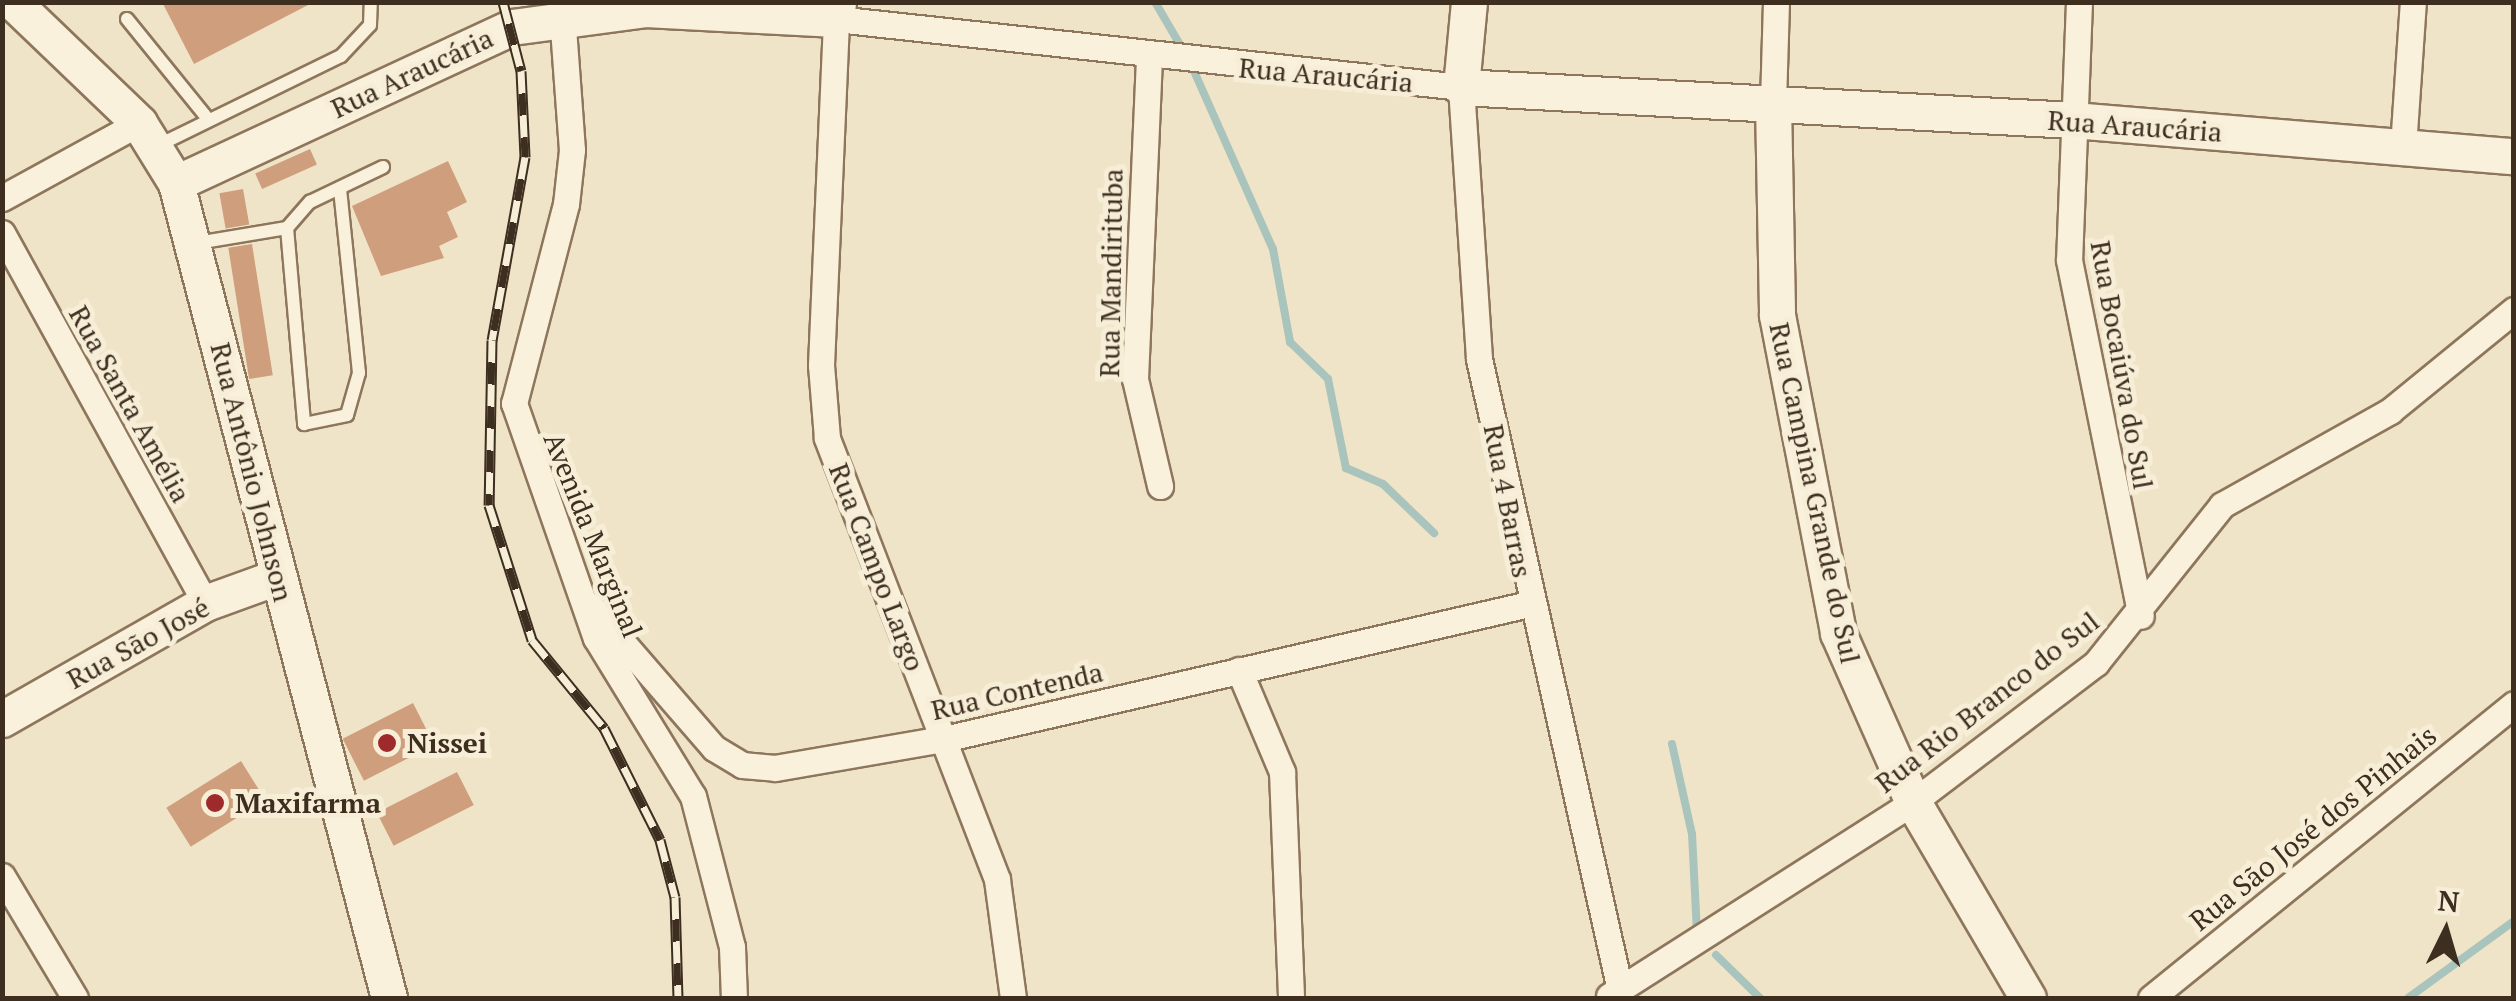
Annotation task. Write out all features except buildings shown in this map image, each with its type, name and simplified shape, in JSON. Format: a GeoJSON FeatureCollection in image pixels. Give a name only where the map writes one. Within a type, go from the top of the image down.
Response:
{"type":"FeatureCollection","features":[{"type":"Feature","properties":{"kind":"street","name":"Rua Antônio Johnson"},"geometry":{"type":"LineString","coordinates":[[14,2],[147,135],[176,183],[389,998]]}},
{"type":"Feature","properties":{"kind":"street","name":"Rua 4 Barras"},"geometry":{"type":"LineString","coordinates":[[1468,2],[1461,87],[1479,359],[1613,994]]}},
{"type":"Feature","properties":{"kind":"street","name":"Rua Campina Grande do Sul"},"geometry":{"type":"LineString","coordinates":[[1776,2],[1773,103],[1777,315],[1838,633],[1912,802],[2028,998]]}},
{"type":"Feature","properties":{"kind":"street","name":"Rua Bocaiúva do Sul"},"geometry":{"type":"LineString","coordinates":[[2079,2],[2068,260],[2141,616]]}},
{"type":"Feature","properties":{"kind":"street"},"geometry":{"type":"LineString","coordinates":[[2404,147],[2413,2]]}},
{"type":"Feature","properties":{"kind":"street","name":"Rua Araucária"},"geometry":{"type":"LineString","coordinates":[[176,183],[512,27],[562,14],[642,6],[837,11],[1149,58],[1461,87],[2073,120],[2514,156]]}},
{"type":"Feature","properties":{"kind":"street","name":"Rua Campo Largo"},"geometry":{"type":"LineString","coordinates":[[837,11],[821,366],[827,438],[850,515],[948,738],[996,879],[1013,998]]}},
{"type":"Feature","properties":{"kind":"street","name":"Avenida Marginal"},"geometry":{"type":"LineString","coordinates":[[562,14],[570,168],[514,403],[596,638],[692,796],[732,947],[734,998]]}},
{"type":"Feature","properties":{"kind":"street","name":"Rua Mandirituba"},"geometry":{"type":"LineString","coordinates":[[1149,58],[1135,379],[1160,486]]}},
{"type":"Feature","properties":{"kind":"street"},"geometry":{"type":"LineString","coordinates":[[2,198],[147,135]]}},
{"type":"Feature","properties":{"kind":"street","name":"Rua Santa Amélia"},"geometry":{"type":"LineString","coordinates":[[2,233],[206,604]]}},
{"type":"Feature","properties":{"kind":"street","name":"Rua Rio Branco do Sul"},"geometry":{"type":"LineString","coordinates":[[1613,994],[1912,802],[2096,663],[2141,616],[2222,505],[2390,411],[2514,310]]}},
{"type":"Feature","properties":{"kind":"street","name":"Rua São José"},"geometry":{"type":"LineString","coordinates":[[2,719],[206,604],[277,577]]}},
{"type":"Feature","properties":{"kind":"street","name":"Rua Contenda"},"geometry":{"type":"LineString","coordinates":[[583,598],[714,748],[742,765],[774,768],[948,738],[1528,604]]}},
{"type":"Feature","properties":{"kind":"street"},"geometry":{"type":"LineString","coordinates":[[1240,670],[1282,772],[1291,998]]}},
{"type":"Feature","properties":{"kind":"street","name":"Rua São José dos Pinhais"},"geometry":{"type":"LineString","coordinates":[[2151,998],[2514,704]]}},
{"type":"Feature","properties":{"kind":"street"},"geometry":{"type":"LineString","coordinates":[[2,876],[75,998]]}},
{"type":"Feature","properties":{"kind":"lane"},"geometry":{"type":"LineString","coordinates":[[147,135],[208,119],[342,56],[370,25],[371,2]]}},
{"type":"Feature","properties":{"kind":"lane"},"geometry":{"type":"LineString","coordinates":[[126,19],[208,119]]}},
{"type":"Feature","properties":{"kind":"lane"},"geometry":{"type":"LineString","coordinates":[[194,243],[288,228],[340,188],[383,167]]}},
{"type":"Feature","properties":{"kind":"lane"},"geometry":{"type":"LineString","coordinates":[[288,228],[304,424],[347,415],[360,372],[340,188]]}},
{"type":"Feature","properties":{"kind":"waterway"},"geometry":{"type":"LineString","coordinates":[[1155,2],[1183,50]]}},
{"type":"Feature","properties":{"kind":"waterway"},"geometry":{"type":"LineString","coordinates":[[1190,62],[1273,249],[1290,342],[1328,379],[1346,468],[1383,484],[1434,533]]}},
{"type":"Feature","properties":{"kind":"waterway"},"geometry":{"type":"LineString","coordinates":[[1672,744],[1692,834],[1697,932]]}},
{"type":"Feature","properties":{"kind":"waterway"},"geometry":{"type":"LineString","coordinates":[[2408,998],[2514,921]]}},
{"type":"Feature","properties":{"kind":"waterway"},"geometry":{"type":"LineString","coordinates":[[1716,955],[1760,998]]}},
{"type":"Feature","properties":{"kind":"railway"},"geometry":{"type":"LineString","coordinates":[[503,2],[521,71],[525,157],[492,340],[489,505],[532,640],[604,728],[660,840],[675,897],[678,998]]}},
{"type":"Feature","properties":{"kind":"place","name":"Nissei"},"geometry":{"type":"Point","coordinates":[387,743]}},
{"type":"Feature","properties":{"kind":"place","name":"Maxifarma"},"geometry":{"type":"Point","coordinates":[215,803]}}]}
